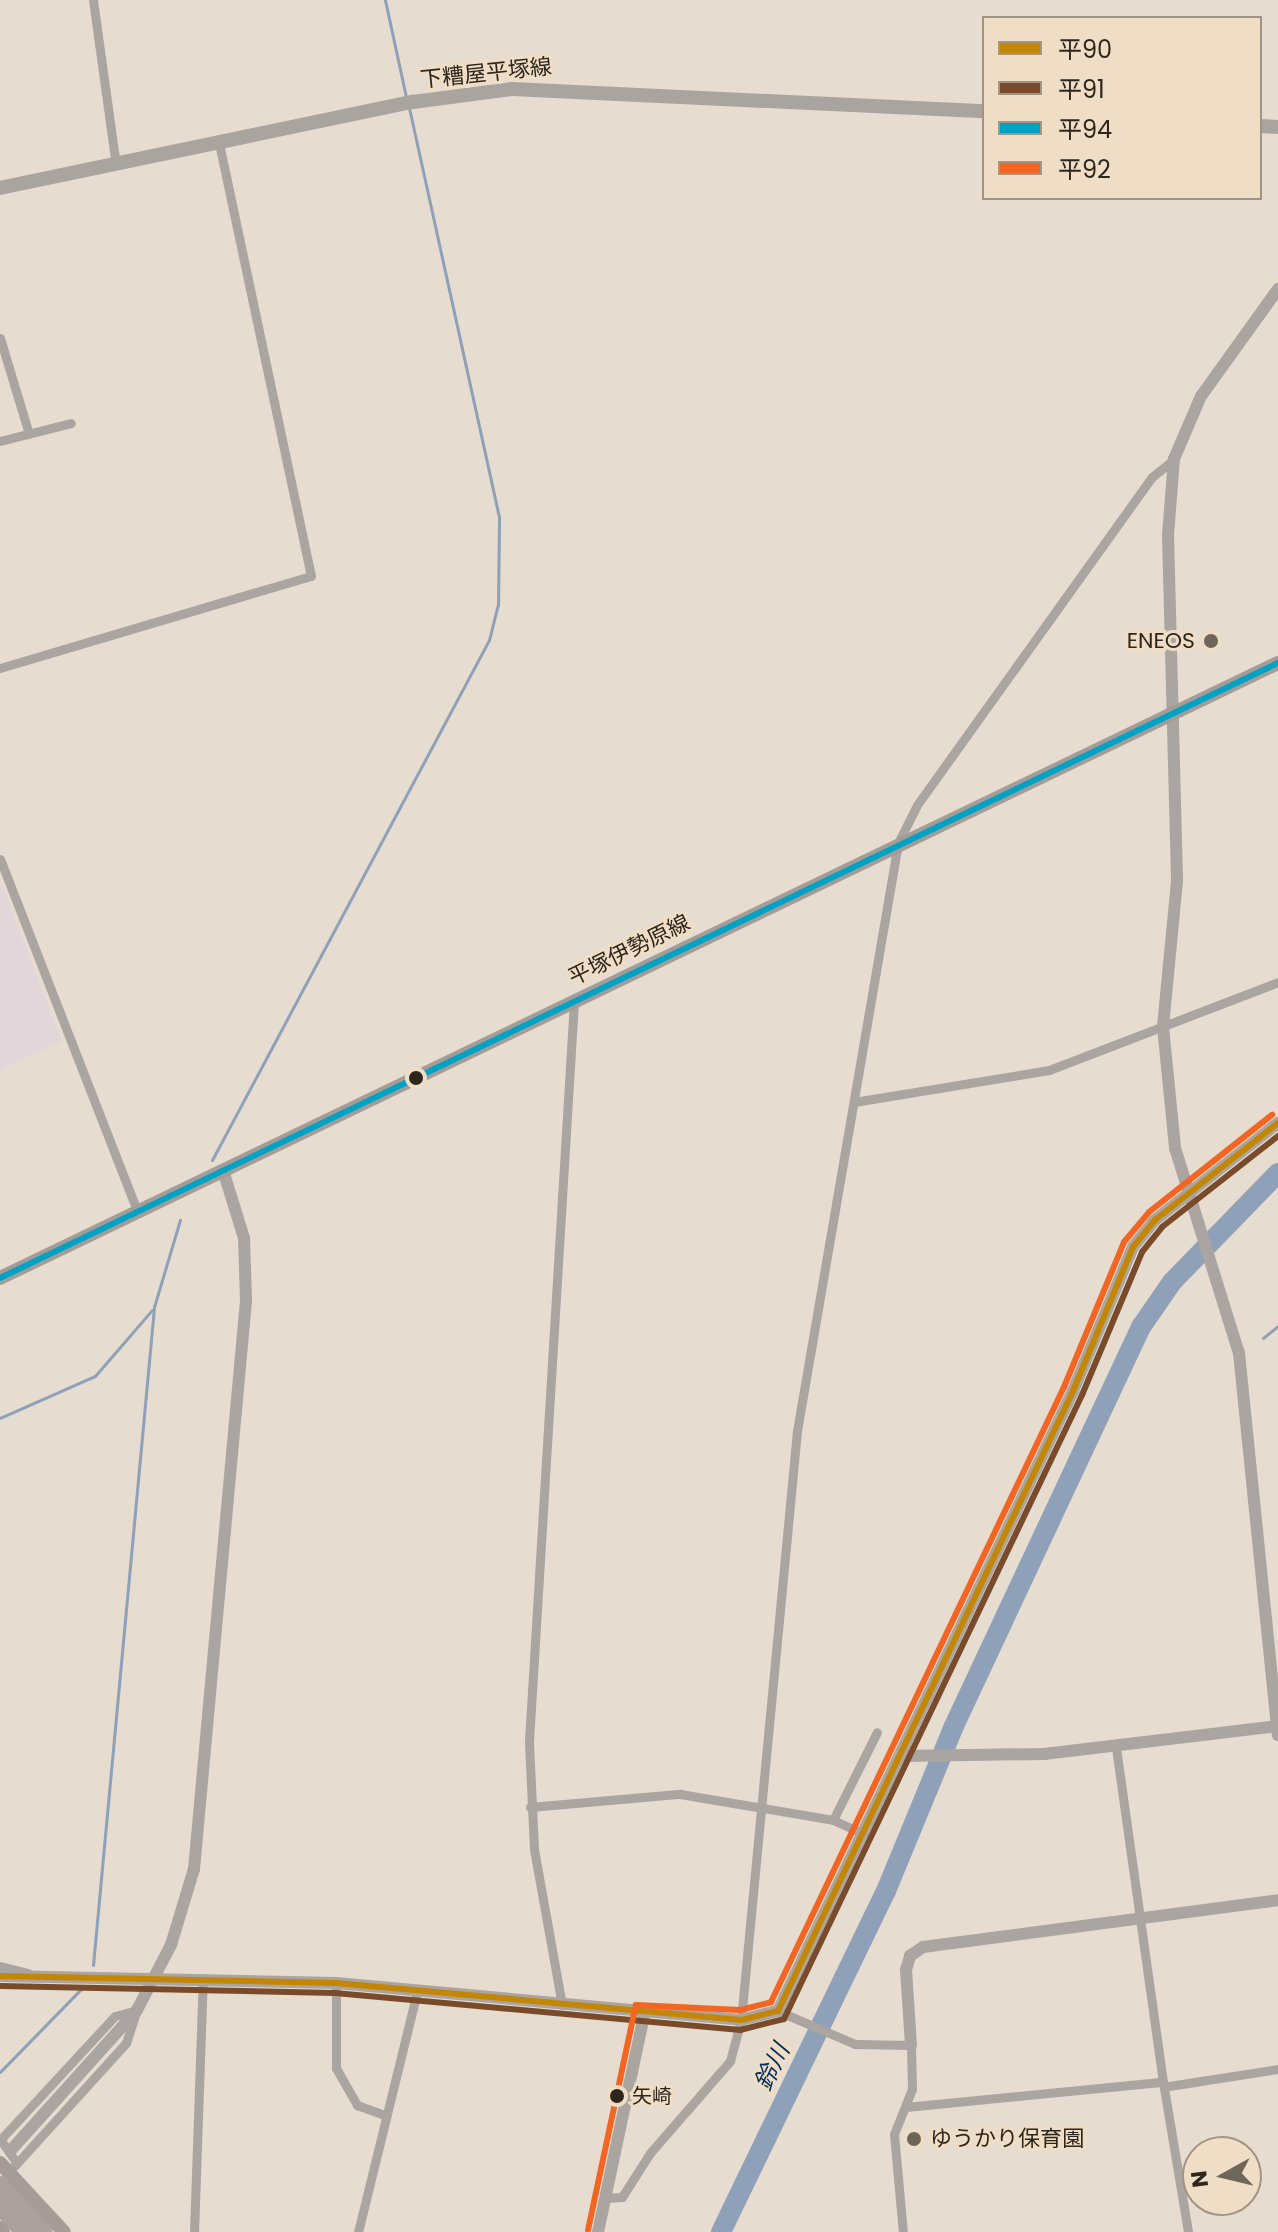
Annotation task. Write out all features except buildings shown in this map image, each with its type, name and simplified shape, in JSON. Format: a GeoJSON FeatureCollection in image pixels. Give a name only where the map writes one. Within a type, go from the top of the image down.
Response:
{"type":"FeatureCollection","features":[{"type":"Feature","properties":{"kind":"highway"},"geometry":{"type":"LineString","coordinates":[[6,2171],[43,2232]]}},
{"type":"Feature","properties":{"kind":"highway"},"geometry":{"type":"LineString","coordinates":[[0,2206],[24,2232]]}},
{"type":"Feature","properties":{"kind":"main road","name":"下糟屋平塚線"},"geometry":{"type":"LineString","coordinates":[[0,188],[413,102],[553,87],[982,111]]}},
{"type":"Feature","properties":{"kind":"main road","name":"平塚伊勢原線"},"geometry":{"type":"LineString","coordinates":[[0,1278],[898,843],[1278,663]]}},
{"type":"Feature","properties":{"kind":"main road"},"geometry":{"type":"LineString","coordinates":[[6,2171],[64,2232]]}},
{"type":"Feature","properties":{"kind":"street"},"geometry":{"type":"LineString","coordinates":[[93,0],[116,165]]}},
{"type":"Feature","properties":{"kind":"street"},"geometry":{"type":"LineString","coordinates":[[0,668],[311,576],[219,143]]}},
{"type":"Feature","properties":{"kind":"street"},"geometry":{"type":"LineString","coordinates":[[1278,289],[1201,396],[1174,459],[1171,714],[1177,881],[1163,1027],[1175,1148],[1225,1293],[1239,1353],[1278,1735]]}},
{"type":"Feature","properties":{"kind":"street"},"geometry":{"type":"LineString","coordinates":[[0,338],[29,434]]}},
{"type":"Feature","properties":{"kind":"street"},"geometry":{"type":"LineString","coordinates":[[0,441],[71,423]]}},
{"type":"Feature","properties":{"kind":"street"},"geometry":{"type":"LineString","coordinates":[[605,2198],[622,2197],[650,2153],[730,2061],[741,2020],[758,1804],[797,1431],[898,843],[917,805],[1152,477],[1174,459]]}},
{"type":"Feature","properties":{"kind":"street"},"geometry":{"type":"LineString","coordinates":[[0,859],[138,1213]]}},
{"type":"Feature","properties":{"kind":"street"},"geometry":{"type":"LineString","coordinates":[[854,1102],[1049,1070],[1278,982]]}},
{"type":"Feature","properties":{"kind":"street"},"geometry":{"type":"LineString","coordinates":[[562,2005],[530,1807],[574,1002]]}},
{"type":"Feature","properties":{"kind":"street"},"geometry":{"type":"LineString","coordinates":[[778,2011],[905,1756],[1073,1391],[1119,1273],[1155,1220],[1278,1123]]}},
{"type":"Feature","properties":{"kind":"street"},"geometry":{"type":"LineString","coordinates":[[12,2149],[137,2010],[157,1976],[185,1905],[201,1829],[232,1476],[246,1269],[223,1170]]}},
{"type":"Feature","properties":{"kind":"street"},"geometry":{"type":"LineString","coordinates":[[905,1756],[980,1756],[1116,1747],[1278,1726]]}},
{"type":"Feature","properties":{"kind":"street"},"geometry":{"type":"LineString","coordinates":[[833,1820],[877,1732]]}},
{"type":"Feature","properties":{"kind":"street"},"geometry":{"type":"LineString","coordinates":[[1116,1747],[1135,1918],[1166,2084],[1188,2232]]}},
{"type":"Feature","properties":{"kind":"street"},"geometry":{"type":"LineString","coordinates":[[530,1807],[680,1794],[758,1804],[833,1820],[864,1834]]}},
{"type":"Feature","properties":{"kind":"street"},"geometry":{"type":"LineString","coordinates":[[903,2232],[894,2134],[906,2107],[911,2045],[906,1970],[910,1956],[923,1947],[1278,1900]]}},
{"type":"Feature","properties":{"kind":"street"},"geometry":{"type":"LineString","coordinates":[[0,1966],[42,1976]]}},
{"type":"Feature","properties":{"kind":"street"},"geometry":{"type":"LineString","coordinates":[[0,1976],[157,1976],[336,1983],[741,2020],[778,2011],[855,2044],[911,2045]]}},
{"type":"Feature","properties":{"kind":"street"},"geometry":{"type":"LineString","coordinates":[[194,2232],[203,1978]]}},
{"type":"Feature","properties":{"kind":"street"},"geometry":{"type":"LineString","coordinates":[[336,1983],[336,2068],[357,2105],[385,2115]]}},
{"type":"Feature","properties":{"kind":"street"},"geometry":{"type":"LineString","coordinates":[[358,2232],[417,1991]]}},
{"type":"Feature","properties":{"kind":"street"},"geometry":{"type":"LineString","coordinates":[[6,2171],[0,2140],[115,2016],[137,2010]]}},
{"type":"Feature","properties":{"kind":"street"},"geometry":{"type":"LineString","coordinates":[[6,2171],[126,2043],[137,2010]]}},
{"type":"Feature","properties":{"kind":"street"},"geometry":{"type":"LineString","coordinates":[[598,2232],[645,2010]]}},
{"type":"Feature","properties":{"kind":"street"},"geometry":{"type":"LineString","coordinates":[[906,2107],[1166,2084],[1278,2069]]}},
{"type":"Feature","properties":{"kind":"shaded area"},"geometry":{"type":"Polygon","coordinates":[[[0,881],[62,1041],[0,1070],[0,881]]]}},
{"type":"Feature","properties":{"kind":"waterway"},"geometry":{"type":"LineString","coordinates":[[385,0],[406,97]]}},
{"type":"Feature","properties":{"kind":"waterway"},"geometry":{"type":"LineString","coordinates":[[212,1160],[489,640],[498,605],[499,517],[409,109]]}},
{"type":"Feature","properties":{"kind":"waterway","name":"鈴川"},"geometry":{"type":"LineString","coordinates":[[721,2232],[886,1891],[954,1726],[1141,1327],[1172,1282],[1278,1173]]}},
{"type":"Feature","properties":{"kind":"waterway"},"geometry":{"type":"LineString","coordinates":[[93,1965],[154,1307],[180,1220]]}},
{"type":"Feature","properties":{"kind":"waterway"},"geometry":{"type":"LineString","coordinates":[[0,1418],[95,1376],[152,1310]]}},
{"type":"Feature","properties":{"kind":"waterway"},"geometry":{"type":"LineString","coordinates":[[1263,1338],[1278,1326]]}},
{"type":"Feature","properties":{"kind":"waterway"},"geometry":{"type":"LineString","coordinates":[[0,2072],[83,1987]]}},
{"type":"Feature","properties":{"kind":"transit line","name":"平94"},"geometry":{"type":"LineString","coordinates":[[0,1278],[1278,663]]}},
{"type":"Feature","properties":{"kind":"transit line","name":"平92"},"geometry":{"type":"LineString","coordinates":[[588,2230],[636,2005],[740,2010],[771,2002],[1064,1387],[1124,1242],[1149,1212],[1272,1115]]}},
{"type":"Feature","properties":{"kind":"transit line","name":"平90"},"geometry":{"type":"LineString","coordinates":[[0,1976],[336,1983],[741,2020],[778,2011],[1073,1391],[1133,1247],[1155,1220],[1278,1123]]}},
{"type":"Feature","properties":{"kind":"transit line","name":"平91"},"geometry":{"type":"LineString","coordinates":[[0,1986],[335,1993],[740,2030],[784,2019],[1082,1395],[1142,1252],[1162,1227],[1278,1136]]}},
{"type":"Feature","properties":{"kind":"place","name":"ENEOS"},"geometry":{"type":"Point","coordinates":[1211,641]}},
{"type":"Feature","properties":{"kind":"place","name":"矢崎"},"geometry":{"type":"Point","coordinates":[617,2096]}},
{"type":"Feature","properties":{"kind":"place","name":"ゆうかり保育園"},"geometry":{"type":"Point","coordinates":[914,2139]}}]}
